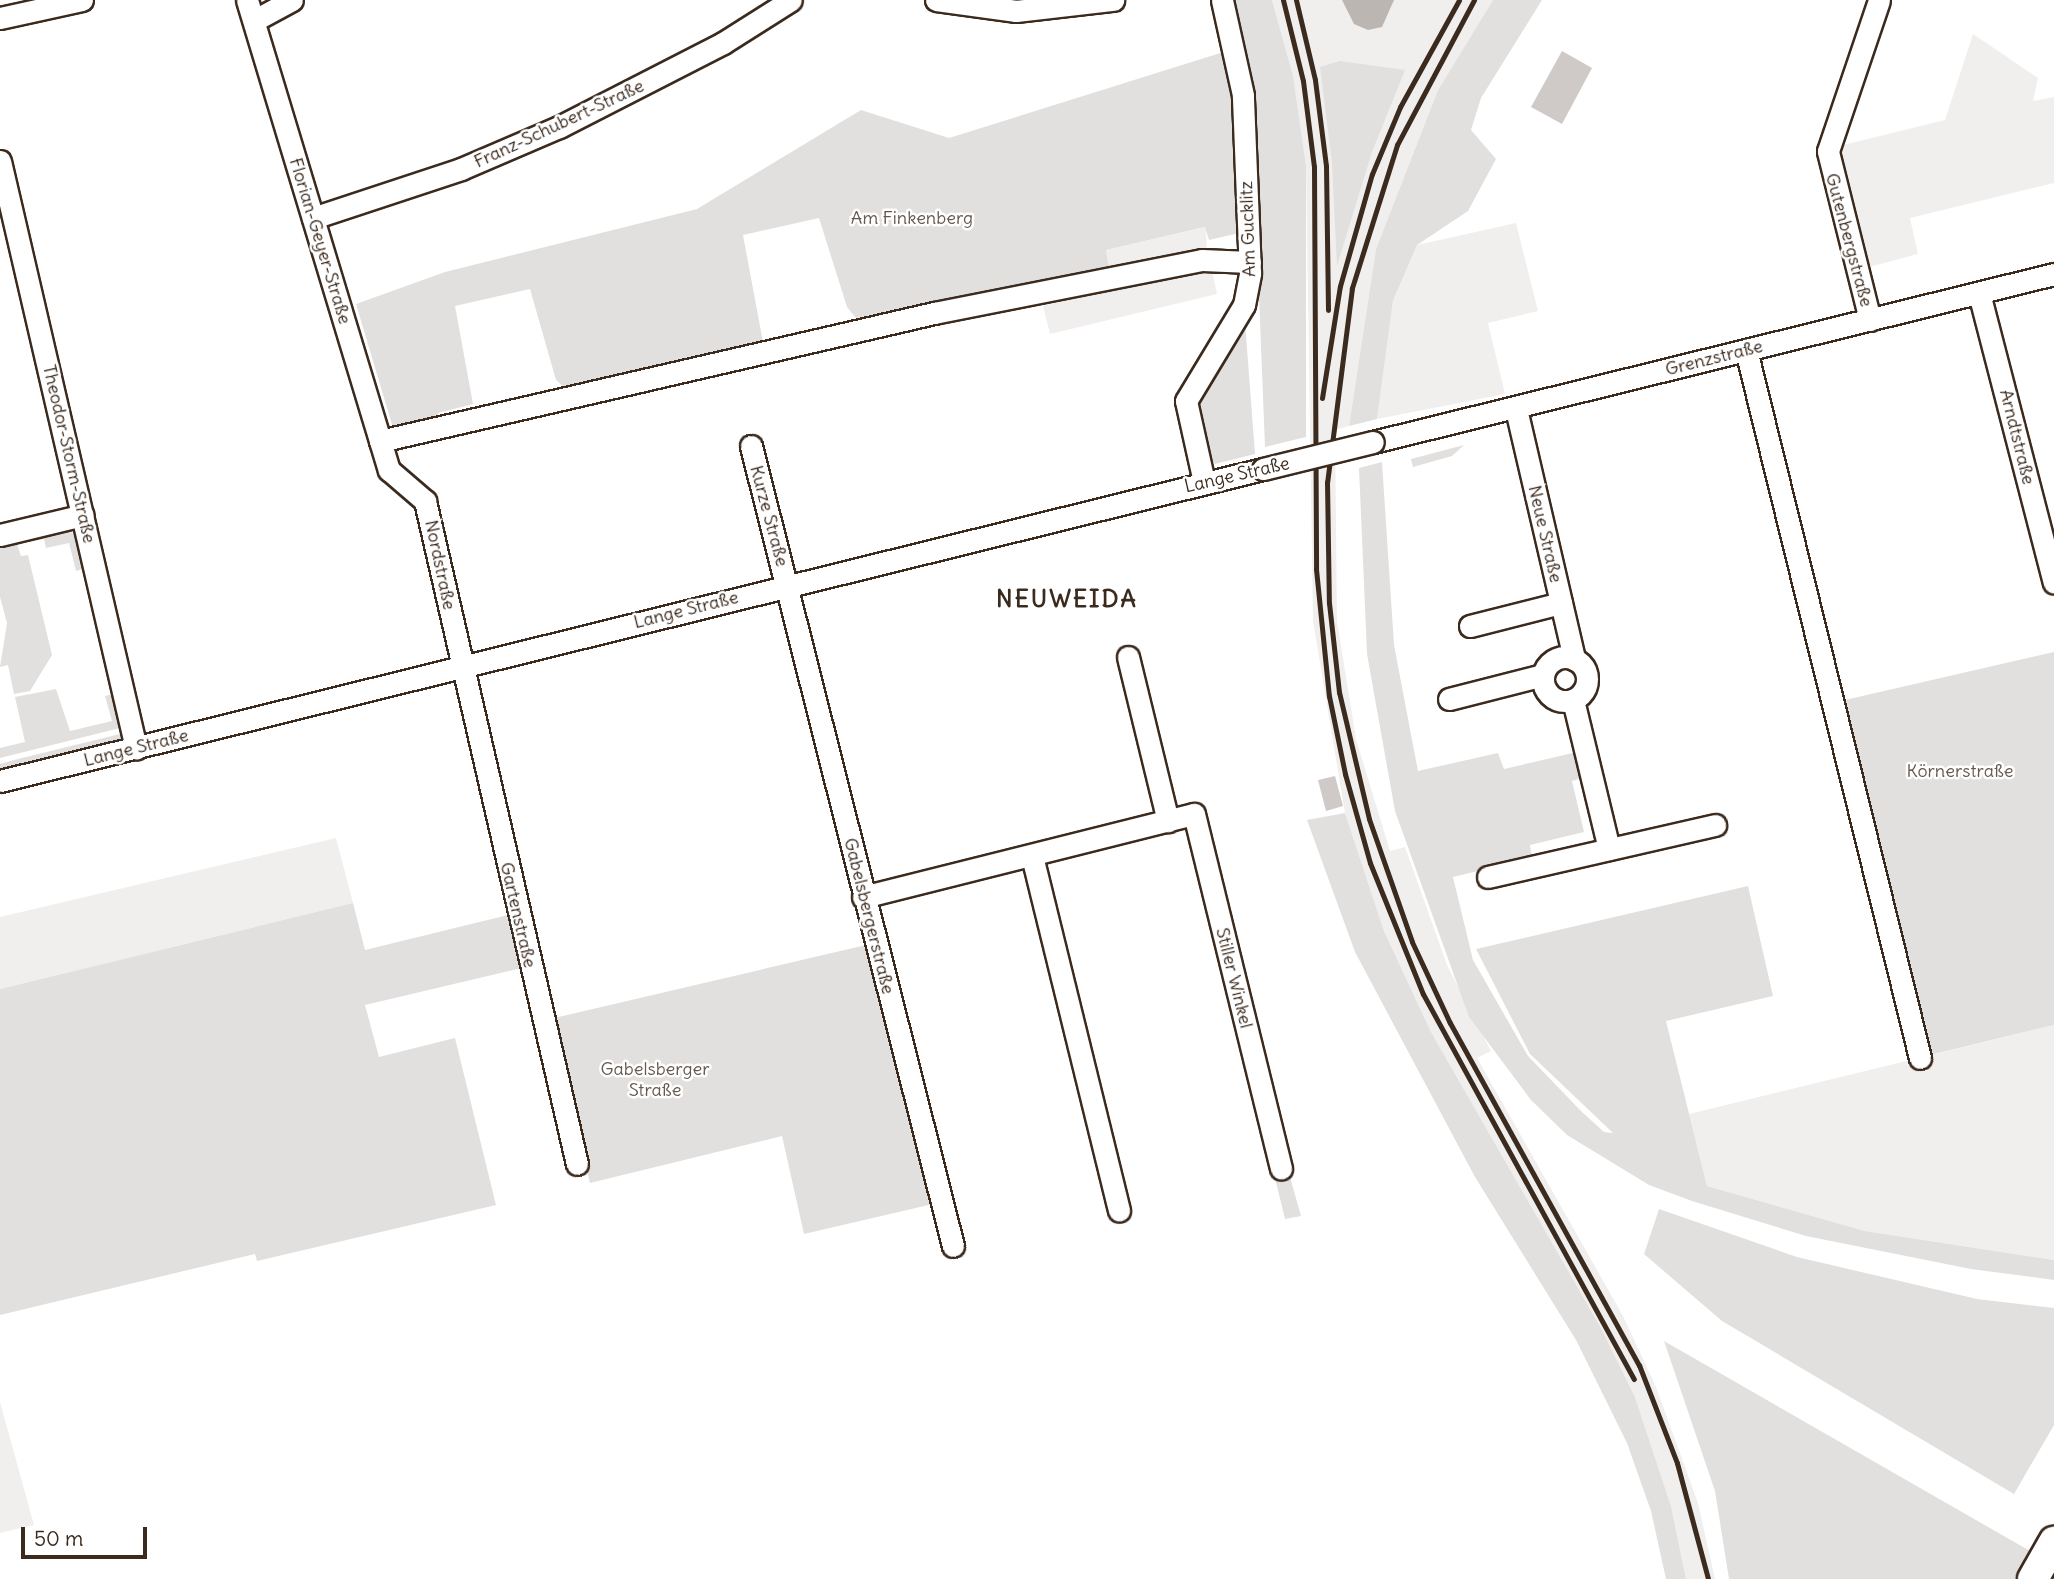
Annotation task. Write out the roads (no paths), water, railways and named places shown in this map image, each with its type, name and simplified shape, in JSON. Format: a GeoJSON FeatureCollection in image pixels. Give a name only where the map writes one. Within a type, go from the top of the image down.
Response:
{"type":"FeatureCollection","features":[{"type":"Feature","properties":{"kind":"highway"},"geometry":{"type":"LineString","coordinates":[[2033,1579],[2054,1542]]}},
{"type":"Feature","properties":{"kind":"street"},"geometry":{"type":"LineString","coordinates":[[0,18],[82,0]]}},
{"type":"Feature","properties":{"kind":"street"},"geometry":{"type":"LineString","coordinates":[[251,10],[292,0]]}},
{"type":"Feature","properties":{"kind":"street","name":"Franz-Schubert-Straße"},"geometry":{"type":"LineString","coordinates":[[313,218],[461,169],[559,127],[723,43],[792,0]]}},
{"type":"Feature","properties":{"kind":"street"},"geometry":{"type":"LineString","coordinates":[[936,0],[1016,11],[1113,0]]}},
{"type":"Feature","properties":{"kind":"street","name":"Am Gucklitz"},"geometry":{"type":"LineString","coordinates":[[1204,482],[1186,401],[1244,305],[1250,262],[1243,95],[1222,0]]}},
{"type":"Feature","properties":{"kind":"street","name":"Gutenbergstraße"},"geometry":{"type":"LineString","coordinates":[[1870,320],[1828,151],[1879,0]]}},
{"type":"Feature","properties":{"kind":"street","name":"Florian-Geyer-Straße"},"geometry":{"type":"LineString","coordinates":[[251,10],[380,441],[396,480]]}},
{"type":"Feature","properties":{"kind":"street","name":"Theodor-Storm-Straße"},"geometry":{"type":"LineString","coordinates":[[0,160],[136,748]]}},
{"type":"Feature","properties":{"kind":"street"},"geometry":{"type":"LineString","coordinates":[[380,441],[934,313],[1202,260],[1250,262]]}},
{"type":"Feature","properties":{"kind":"street","name":"Grenzstraße"},"geometry":{"type":"LineString","coordinates":[[1373,442],[1516,409],[2054,274]]}},
{"type":"Feature","properties":{"kind":"street","name":"Arndtstraße"},"geometry":{"type":"LineString","coordinates":[[1979,293],[2054,582]]}},
{"type":"Feature","properties":{"kind":"street"},"geometry":{"type":"LineString","coordinates":[[1746,350],[1920,1058]]}},
{"type":"Feature","properties":{"kind":"street","name":"Neue Straße"},"geometry":{"type":"LineString","coordinates":[[1516,409],[1574,659]]}},
{"type":"Feature","properties":{"kind":"street","name":"Lange Straße"},"geometry":{"type":"LineString","coordinates":[[0,781],[1373,442]]}},
{"type":"Feature","properties":{"kind":"street","name":"Kurze Straße"},"geometry":{"type":"LineString","coordinates":[[751,446],[787,585]]}},
{"type":"Feature","properties":{"kind":"street","name":"Nordstraße"},"geometry":{"type":"LineString","coordinates":[[396,480],[425,501],[461,666]]}},
{"type":"Feature","properties":{"kind":"street"},"geometry":{"type":"LineString","coordinates":[[0,535],[83,515]]}},
{"type":"Feature","properties":{"kind":"street","name":"Gabelsbergerstraße"},"geometry":{"type":"LineString","coordinates":[[787,585],[863,897],[953,1246]]}},
{"type":"Feature","properties":{"kind":"street"},"geometry":{"type":"LineString","coordinates":[[1470,626],[1561,603]]}},
{"type":"Feature","properties":{"kind":"street"},"geometry":{"type":"LineString","coordinates":[[1128,657],[1168,821]]}},
{"type":"Feature","properties":{"kind":"street"},"geometry":{"type":"LineString","coordinates":[[1449,699],[1543,675],[1552,661],[1574,659],[1587,677],[1585,688],[1573,700],[1553,699],[1543,675]]}},
{"type":"Feature","properties":{"kind":"street","name":"Gartenstraße"},"geometry":{"type":"LineString","coordinates":[[461,666],[577,1164]]}},
{"type":"Feature","properties":{"kind":"street"},"geometry":{"type":"LineString","coordinates":[[1573,700],[1609,849]]}},
{"type":"Feature","properties":{"kind":"street","name":"Stiller Winkel"},"geometry":{"type":"LineString","coordinates":[[863,897],[1194,814],[1281,1168]]}},
{"type":"Feature","properties":{"kind":"street"},"geometry":{"type":"LineString","coordinates":[[1488,877],[1716,825]]}},
{"type":"Feature","properties":{"kind":"street"},"geometry":{"type":"LineString","coordinates":[[1032,856],[1119,1210]]}},
{"type":"Feature","properties":{"kind":"railway"},"geometry":{"type":"LineString","coordinates":[[1283,0],[1303,81],[1314,167],[1316,569],[1329,696],[1345,774],[1370,863],[1423,994],[1634,1379]]}},
{"type":"Feature","properties":{"kind":"railway"},"geometry":{"type":"LineString","coordinates":[[1296,0],[1315,80],[1326,166],[1328,310]]}},
{"type":"Feature","properties":{"kind":"railway"},"geometry":{"type":"LineString","coordinates":[[1322,398],[1340,286],[1372,174],[1400,107],[1459,0]]}},
{"type":"Feature","properties":{"kind":"railway"},"geometry":{"type":"LineString","coordinates":[[1474,0],[1397,145],[1352,288],[1327,482],[1329,603],[1339,692],[1369,819],[1412,942],[1450,1023],[1639,1365],[1677,1463],[1708,1579]]}},
{"type":"Feature","properties":{"kind":"district","name":"NEUWEIDA"},"geometry":{"type":"Point","coordinates":[1067,599]}},
{"type":"Feature","properties":{"kind":"park label","name":"Am Finkenberg"},"geometry":{"type":"Point","coordinates":[912,218]}},
{"type":"Feature","properties":{"kind":"park label","name":"Körnerstraße"},"geometry":{"type":"Point","coordinates":[1960,771]}},
{"type":"Feature","properties":{"kind":"park label","name":"Gabelsberger Straße"},"geometry":{"type":"Point","coordinates":[655,1080]}}]}
